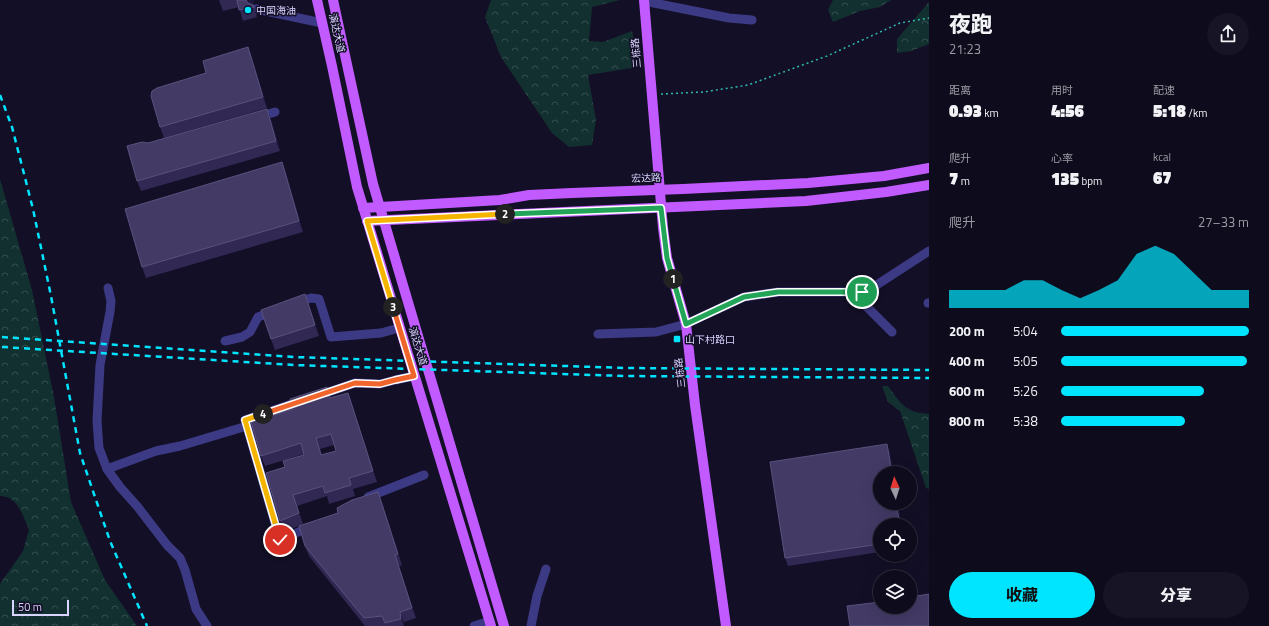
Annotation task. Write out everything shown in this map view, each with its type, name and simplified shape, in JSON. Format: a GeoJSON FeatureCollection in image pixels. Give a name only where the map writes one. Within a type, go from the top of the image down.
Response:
{"type":"FeatureCollection","features":[{"type":"Feature","properties":{"kind":"main road","name":"演达大道"},"geometry":{"type":"LineString","coordinates":[[317,0],[357,187],[490,624]]}},
{"type":"Feature","properties":{"kind":"main road","name":"演达大道"},"geometry":{"type":"LineString","coordinates":[[333,0],[379,206],[504,626]]}},
{"type":"Feature","properties":{"kind":"main road","name":"三栋路"},"geometry":{"type":"LineString","coordinates":[[644,1],[659,190],[667,258],[686,324],[695,405],[726,626]]}},
{"type":"Feature","properties":{"kind":"main road","name":"宏达路"},"geometry":{"type":"LineString","coordinates":[[363,208],[500,200],[536,195],[808,183],[884,176],[929,168]]}},
{"type":"Feature","properties":{"kind":"main road"},"geometry":{"type":"LineString","coordinates":[[367,221],[806,201],[886,192],[929,185]]}},
{"type":"Feature","properties":{"kind":"street"},"geometry":{"type":"LineString","coordinates":[[644,1],[729,18],[752,20]]}},
{"type":"Feature","properties":{"kind":"street"},"geometry":{"type":"LineString","coordinates":[[256,9],[322,23]]}},
{"type":"Feature","properties":{"kind":"street"},"geometry":{"type":"LineString","coordinates":[[253,119],[275,112]]}},
{"type":"Feature","properties":{"kind":"street"},"geometry":{"type":"LineString","coordinates":[[598,334],[656,332],[686,324],[744,297],[778,292],[862,292],[876,286],[929,251]]}},
{"type":"Feature","properties":{"kind":"street"},"geometry":{"type":"LineString","coordinates":[[108,288],[111,301],[100,365],[97,421],[100,448],[107,469],[120,487],[138,506],[167,545],[180,558],[196,609],[206,626]]}},
{"type":"Feature","properties":{"kind":"street"},"geometry":{"type":"LineString","coordinates":[[862,292],[866,306],[892,332]]}},
{"type":"Feature","properties":{"kind":"street"},"geometry":{"type":"LineString","coordinates":[[225,341],[242,337],[250,332],[258,317],[311,298],[319,299],[332,337],[381,333],[400,328]]}},
{"type":"Feature","properties":{"kind":"street"},"geometry":{"type":"LineString","coordinates":[[322,521],[280,540],[245,420],[355,383],[380,384],[414,376]]}},
{"type":"Feature","properties":{"kind":"street"},"geometry":{"type":"LineString","coordinates":[[107,469],[156,451],[180,446],[247,426]]}},
{"type":"Feature","properties":{"kind":"street"},"geometry":{"type":"LineString","coordinates":[[359,502],[377,493],[424,475]]}},
{"type":"Feature","properties":{"kind":"street"},"geometry":{"type":"LineString","coordinates":[[532,626],[537,596],[546,569]]}},
{"type":"Feature","properties":{"kind":"street"},"geometry":{"type":"LineString","coordinates":[[474,626],[490,624]]}},
{"type":"Feature","properties":{"kind":"path"},"geometry":{"type":"LineString","coordinates":[[651,94],[704,92],[748,85],[827,56],[900,24],[929,18]]}},
{"type":"Feature","properties":{"kind":"green space"},"geometry":{"type":"Polygon","coordinates":[[[491,0],[620,0],[592,7],[589,41],[603,42],[632,31],[635,46],[632,68],[588,75],[596,120],[592,145],[569,147],[552,133],[501,57],[485,17],[491,0]]]}},
{"type":"Feature","properties":{"kind":"green space"},"geometry":{"type":"Polygon","coordinates":[[[833,0],[891,0],[880,7],[860,11],[833,22],[828,10],[833,0]]]}},
{"type":"Feature","properties":{"kind":"green space"},"geometry":{"type":"Polygon","coordinates":[[[929,2],[929,44],[911,51],[897,53],[897,39],[929,2]]]}},
{"type":"Feature","properties":{"kind":"green space"},"geometry":{"type":"Polygon","coordinates":[[[0,179],[32,290],[54,397],[71,502],[105,580],[137,626],[0,626],[0,584],[23,551],[29,530],[16,503],[11,499],[0,496],[0,179]]]}},
{"type":"Feature","properties":{"kind":"green space"},"geometry":{"type":"Polygon","coordinates":[[[882,386],[888,386],[901,403],[909,409],[929,414],[929,489],[926,488],[900,411],[888,402],[882,386]]]}},
{"type":"Feature","properties":{"kind":"building"},"geometry":{"type":"Polygon","coordinates":[[[237,0],[246,0],[254,7],[239,10],[237,0]]]}},
{"type":"Feature","properties":{"kind":"building"},"geometry":{"type":"Polygon","coordinates":[[[248,47],[263,97],[160,127],[151,96],[152,91],[157,88],[206,73],[203,61],[248,47]]]}},
{"type":"Feature","properties":{"kind":"building"},"geometry":{"type":"Polygon","coordinates":[[[267,109],[276,141],[137,181],[127,146],[142,142],[148,143],[267,109]]]}},
{"type":"Feature","properties":{"kind":"building"},"geometry":{"type":"Polygon","coordinates":[[[282,162],[299,221],[142,267],[125,209],[282,162]]]}},
{"type":"Feature","properties":{"kind":"building"},"geometry":{"type":"Polygon","coordinates":[[[305,294],[315,325],[271,339],[261,310],[305,294]]]}},
{"type":"Feature","properties":{"kind":"building"},"geometry":{"type":"Polygon","coordinates":[[[327,387],[330,398],[348,393],[373,471],[349,478],[351,485],[325,493],[323,486],[293,495],[299,513],[280,521],[266,473],[285,467],[283,461],[304,455],[301,443],[261,456],[251,422],[293,409],[290,399],[327,387]],[[331,434],[316,438],[321,455],[336,451],[331,434]]]}},
{"type":"Feature","properties":{"kind":"building"},"geometry":{"type":"Polygon","coordinates":[[[887,444],[891,466],[873,466],[873,510],[897,510],[899,518],[873,518],[873,545],[785,558],[770,462],[887,444]]]}},
{"type":"Feature","properties":{"kind":"building"},"geometry":{"type":"Polygon","coordinates":[[[378,492],[398,554],[395,555],[412,608],[400,612],[401,619],[385,623],[382,616],[364,618],[305,546],[299,526],[338,513],[337,508],[352,500],[378,492]]]}},
{"type":"Feature","properties":{"kind":"building"},"geometry":{"type":"Polygon","coordinates":[[[929,594],[929,626],[850,626],[847,606],[873,603],[873,614],[917,614],[917,596],[929,594]]]}},
{"type":"Feature","properties":{"kind":"railway"},"geometry":{"type":"LineString","coordinates":[[0,95],[12,127],[33,209],[51,296],[80,453],[110,541],[147,626]]}},
{"type":"Feature","properties":{"kind":"railway"},"geometry":{"type":"LineString","coordinates":[[2,337],[294,357],[625,368],[929,370]]}},
{"type":"Feature","properties":{"kind":"railway"},"geometry":{"type":"LineString","coordinates":[[2,347],[294,365],[624,376],[929,378]]}},
{"type":"Feature","properties":{"kind":"place","name":"中国海油"},"geometry":{"type":"Point","coordinates":[248,10]}},
{"type":"Feature","properties":{"kind":"place","name":"山下村路口"},"geometry":{"type":"Point","coordinates":[677,339]}},
{"type":"Feature","properties":{"kind":"route"},"geometry":{"type":"LineString","coordinates":[[280,540],[245,420],[355,383],[380,384],[414,376],[367,221],[661,208],[667,258],[686,324],[744,297],[778,292],[862,292]]}}]}
